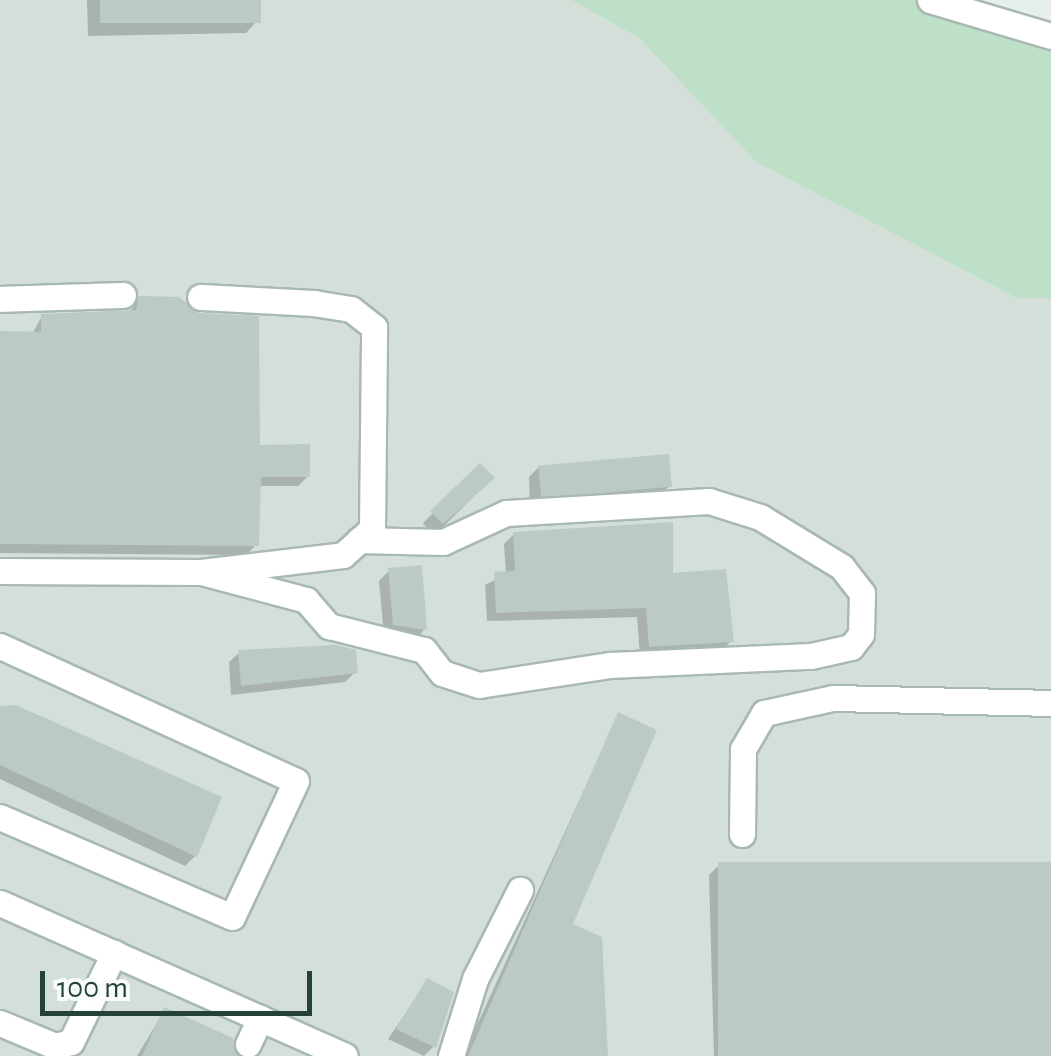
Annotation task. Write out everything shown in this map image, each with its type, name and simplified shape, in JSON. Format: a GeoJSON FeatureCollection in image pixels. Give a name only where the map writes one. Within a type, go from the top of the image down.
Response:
{"type":"FeatureCollection","features":[{"type":"Feature","properties":{"kind":"street"},"geometry":{"type":"LineString","coordinates":[[930,0],[1051,36]]}},
{"type":"Feature","properties":{"kind":"street"},"geometry":{"type":"LineString","coordinates":[[0,298],[122,295]]}},
{"type":"Feature","properties":{"kind":"street"},"geometry":{"type":"LineString","coordinates":[[0,571],[208,569],[343,555],[372,529],[374,327],[333,306],[200,297]]}},
{"type":"Feature","properties":{"kind":"street"},"geometry":{"type":"LineString","coordinates":[[208,569],[306,600],[330,626],[424,650],[442,673],[478,685],[610,665],[810,656],[851,647],[861,634],[862,593],[842,567],[760,517],[709,501],[506,514],[443,542],[360,540]]}},
{"type":"Feature","properties":{"kind":"street"},"geometry":{"type":"LineString","coordinates":[[0,646],[296,781],[232,917],[0,817]]}},
{"type":"Feature","properties":{"kind":"street"},"geometry":{"type":"LineString","coordinates":[[742,834],[742,749],[764,713],[833,698],[1051,703]]}},
{"type":"Feature","properties":{"kind":"street"},"geometry":{"type":"LineString","coordinates":[[451,1056],[474,979],[520,890]]}},
{"type":"Feature","properties":{"kind":"street"},"geometry":{"type":"LineString","coordinates":[[0,902],[345,1056]]}},
{"type":"Feature","properties":{"kind":"street"},"geometry":{"type":"LineString","coordinates":[[0,1023],[55,1046],[71,1042],[114,953]]}},
{"type":"Feature","properties":{"kind":"street"},"geometry":{"type":"LineString","coordinates":[[248,1044],[260,1018]]}},
{"type":"Feature","properties":{"kind":"shaded area"},"geometry":{"type":"Polygon","coordinates":[[[0,0],[571,0],[639,38],[756,162],[1017,298],[1051,298],[1051,1056],[0,1056],[0,0]]]}},
{"type":"Feature","properties":{"kind":"green space"},"geometry":{"type":"Polygon","coordinates":[[[571,0],[930,0],[1051,36],[1051,298],[1017,298],[756,162],[639,38],[571,0]]]}},
{"type":"Feature","properties":{"kind":"building"},"geometry":{"type":"Polygon","coordinates":[[[100,0],[261,0],[261,23],[100,23],[100,0]]]}},
{"type":"Feature","properties":{"kind":"building"},"geometry":{"type":"Polygon","coordinates":[[[139,296],[179,297],[199,313],[259,316],[260,445],[310,444],[310,477],[261,477],[259,546],[0,544],[0,331],[41,332],[41,314],[136,310],[139,296]]]}},
{"type":"Feature","properties":{"kind":"building"},"geometry":{"type":"Polygon","coordinates":[[[669,454],[672,487],[541,498],[538,465],[669,454]]]}},
{"type":"Feature","properties":{"kind":"building"},"geometry":{"type":"Polygon","coordinates":[[[480,463],[495,478],[443,524],[430,511],[480,463]]]}},
{"type":"Feature","properties":{"kind":"building"},"geometry":{"type":"Polygon","coordinates":[[[673,522],[673,573],[726,569],[734,642],[649,647],[646,608],[496,613],[494,572],[515,571],[513,532],[673,522]]]}},
{"type":"Feature","properties":{"kind":"building"},"geometry":{"type":"Polygon","coordinates":[[[422,565],[427,630],[393,625],[388,568],[422,565]]]}},
{"type":"Feature","properties":{"kind":"building"},"geometry":{"type":"Polygon","coordinates":[[[336,645],[356,650],[358,673],[241,686],[238,650],[336,645]]]}},
{"type":"Feature","properties":{"kind":"building"},"geometry":{"type":"Polygon","coordinates":[[[16,705],[222,797],[197,857],[0,765],[0,706],[16,705]]]}},
{"type":"Feature","properties":{"kind":"building"},"geometry":{"type":"Polygon","coordinates":[[[618,712],[657,730],[573,924],[602,937],[608,1056],[468,1056],[618,712]]]}},
{"type":"Feature","properties":{"kind":"building"},"geometry":{"type":"Polygon","coordinates":[[[718,862],[1051,862],[1051,1056],[718,1056],[718,862]]]}},
{"type":"Feature","properties":{"kind":"building"},"geometry":{"type":"Polygon","coordinates":[[[427,978],[454,992],[436,1048],[396,1029],[427,978]]]}},
{"type":"Feature","properties":{"kind":"building"},"geometry":{"type":"Polygon","coordinates":[[[164,1007],[233,1038],[238,1056],[142,1056],[164,1007]]]}}]}
